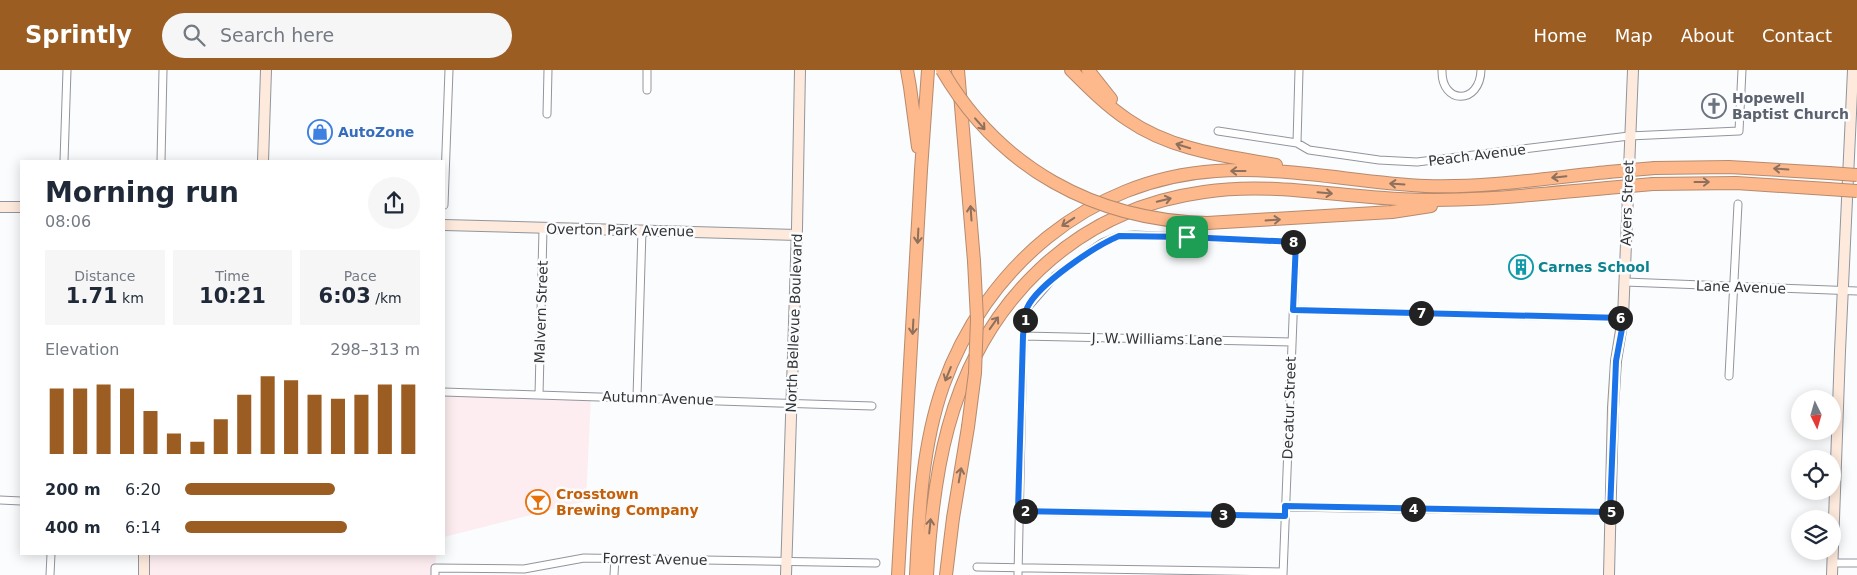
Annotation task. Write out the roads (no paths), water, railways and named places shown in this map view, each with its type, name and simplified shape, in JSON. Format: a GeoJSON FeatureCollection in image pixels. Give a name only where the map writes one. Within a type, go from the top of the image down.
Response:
{"type":"FeatureCollection","features":[{"type":"Feature","properties":{"kind":"highway"},"geometry":{"type":"LineString","coordinates":[[907,70],[921,170]]}},
{"type":"Feature","properties":{"kind":"highway"},"geometry":{"type":"LineString","coordinates":[[898,575],[928,70]]}},
{"type":"Feature","properties":{"kind":"highway"},"geometry":{"type":"LineString","coordinates":[[942,70],[964,104],[986,130],[1010,152],[1043,176],[1081,197],[1120,211],[1157,219],[1207,223],[1392,212],[1469,200],[1653,184],[1736,183],[1857,191]]}},
{"type":"Feature","properties":{"kind":"highway"},"geometry":{"type":"LineString","coordinates":[[946,575],[975,373],[977,319],[958,70]]}},
{"type":"Feature","properties":{"kind":"highway"},"geometry":{"type":"LineString","coordinates":[[1071,70],[1109,106],[1129,121],[1161,138],[1196,150],[1356,181]]}},
{"type":"Feature","properties":{"kind":"highway"},"geometry":{"type":"LineString","coordinates":[[1088,70],[1129,121]]}},
{"type":"Feature","properties":{"kind":"highway"},"geometry":{"type":"LineString","coordinates":[[916,575],[920,505],[928,444],[943,386],[964,338],[989,297],[1003,279],[1037,245],[1066,223],[1111,198],[1147,184],[1179,176],[1216,171],[1256,171],[1356,181],[1450,186],[1654,168],[1729,167],[1857,175]]}},
{"type":"Feature","properties":{"kind":"highway"},"geometry":{"type":"LineString","coordinates":[[926,575],[932,508],[943,448],[955,404],[973,362],[989,330],[1027,281],[1044,264],[1084,234],[1137,208],[1207,191],[1256,188],[1398,199],[1469,200]]}},
{"type":"Feature","properties":{"kind":"street"},"geometry":{"type":"LineString","coordinates":[[64,160],[67,70]]}},
{"type":"Feature","properties":{"kind":"street"},"geometry":{"type":"LineString","coordinates":[[161,160],[163,70]]}},
{"type":"Feature","properties":{"kind":"street"},"geometry":{"type":"LineString","coordinates":[[263,160],[266,70]]}},
{"type":"Feature","properties":{"kind":"street"},"geometry":{"type":"LineString","coordinates":[[445,179],[449,70]]}},
{"type":"Feature","properties":{"kind":"street"},"geometry":{"type":"LineString","coordinates":[[547,114],[548,70]]}},
{"type":"Feature","properties":{"kind":"street"},"geometry":{"type":"LineString","coordinates":[[646,90],[647,70]]}},
{"type":"Feature","properties":{"kind":"street","name":"North Bellevue Boulevard"},"geometry":{"type":"LineString","coordinates":[[786,575],[797,235],[800,70]]}},
{"type":"Feature","properties":{"kind":"street"},"geometry":{"type":"LineString","coordinates":[[1297,143],[1299,70]]}},
{"type":"Feature","properties":{"kind":"street"},"geometry":{"type":"LineString","coordinates":[[1442,70],[1445,88],[1450,93],[1459,96],[1468,94],[1478,88],[1481,70]]}},
{"type":"Feature","properties":{"kind":"street","name":"Ayers Street"},"geometry":{"type":"LineString","coordinates":[[1609,575],[1616,361],[1624,318],[1629,136],[1633,70]]}},
{"type":"Feature","properties":{"kind":"street","name":"Peach Avenue"},"geometry":{"type":"LineString","coordinates":[[1218,131],[1297,143],[1309,150],[1379,160],[1417,162],[1629,136],[1739,131],[1742,70]]}},
{"type":"Feature","properties":{"kind":"street"},"geometry":{"type":"LineString","coordinates":[[1832,575],[1853,70]]}},
{"type":"Feature","properties":{"kind":"street"},"geometry":{"type":"LineString","coordinates":[[1729,376],[1738,204]]}},
{"type":"Feature","properties":{"kind":"street"},"geometry":{"type":"LineString","coordinates":[[0,207],[20,207]]}},
{"type":"Feature","properties":{"kind":"street","name":"Overton Park Avenue"},"geometry":{"type":"LineString","coordinates":[[445,225],[797,235]]}},
{"type":"Feature","properties":{"kind":"street","name":"Malvern Street"},"geometry":{"type":"LineString","coordinates":[[539,395],[543,229]]}},
{"type":"Feature","properties":{"kind":"street"},"geometry":{"type":"LineString","coordinates":[[637,397],[642,230]]}},
{"type":"Feature","properties":{"kind":"street","name":"Decatur Street"},"geometry":{"type":"LineString","coordinates":[[1023,336],[1027,308],[1055,276],[1102,243],[1119,236],[1296,242],[1283,574]]}},
{"type":"Feature","properties":{"kind":"street","name":"Lane Avenue"},"geometry":{"type":"LineString","coordinates":[[1625,282],[1857,291]]}},
{"type":"Feature","properties":{"kind":"street"},"geometry":{"type":"LineString","coordinates":[[1293,310],[1624,318]]}},
{"type":"Feature","properties":{"kind":"street"},"geometry":{"type":"LineString","coordinates":[[1018,571],[1023,336]]}},
{"type":"Feature","properties":{"kind":"street","name":"J. W. Williams Lane"},"geometry":{"type":"LineString","coordinates":[[1023,336],[1292,342]]}},
{"type":"Feature","properties":{"kind":"street","name":"Autumn Avenue"},"geometry":{"type":"LineString","coordinates":[[445,392],[872,406]]}},
{"type":"Feature","properties":{"kind":"street"},"geometry":{"type":"LineString","coordinates":[[0,500],[20,501]]}},
{"type":"Feature","properties":{"kind":"street"},"geometry":{"type":"LineString","coordinates":[[1285,506],[1610,512]]}},
{"type":"Feature","properties":{"kind":"street"},"geometry":{"type":"LineString","coordinates":[[1018,511],[1285,516]]}},
{"type":"Feature","properties":{"kind":"street"},"geometry":{"type":"LineString","coordinates":[[50,575],[51,555]]}},
{"type":"Feature","properties":{"kind":"street"},"geometry":{"type":"LineString","coordinates":[[144,555],[144,575]]}},
{"type":"Feature","properties":{"kind":"street","name":"Forrest Avenue"},"geometry":{"type":"LineString","coordinates":[[435,572],[524,569],[584,558],[876,563]]}},
{"type":"Feature","properties":{"kind":"street"},"geometry":{"type":"LineString","coordinates":[[614,575],[615,558]]}},
{"type":"Feature","properties":{"kind":"street"},"geometry":{"type":"LineString","coordinates":[[1832,563],[1857,563]]}},
{"type":"Feature","properties":{"kind":"street"},"geometry":{"type":"LineString","coordinates":[[977,567],[1018,571],[1283,574]]}},
{"type":"Feature","properties":{"kind":"place","name":"Hopewell Baptist Church"},"geometry":{"type":"Point","coordinates":[1714,106]}},
{"type":"Feature","properties":{"kind":"place","name":"AutoZone"},"geometry":{"type":"Point","coordinates":[320,132]}},
{"type":"Feature","properties":{"kind":"place","name":"Carnes School"},"geometry":{"type":"Point","coordinates":[1521,267]}},
{"type":"Feature","properties":{"kind":"place","name":"Crosstown Brewing Company"},"geometry":{"type":"Point","coordinates":[538,502]}}]}
